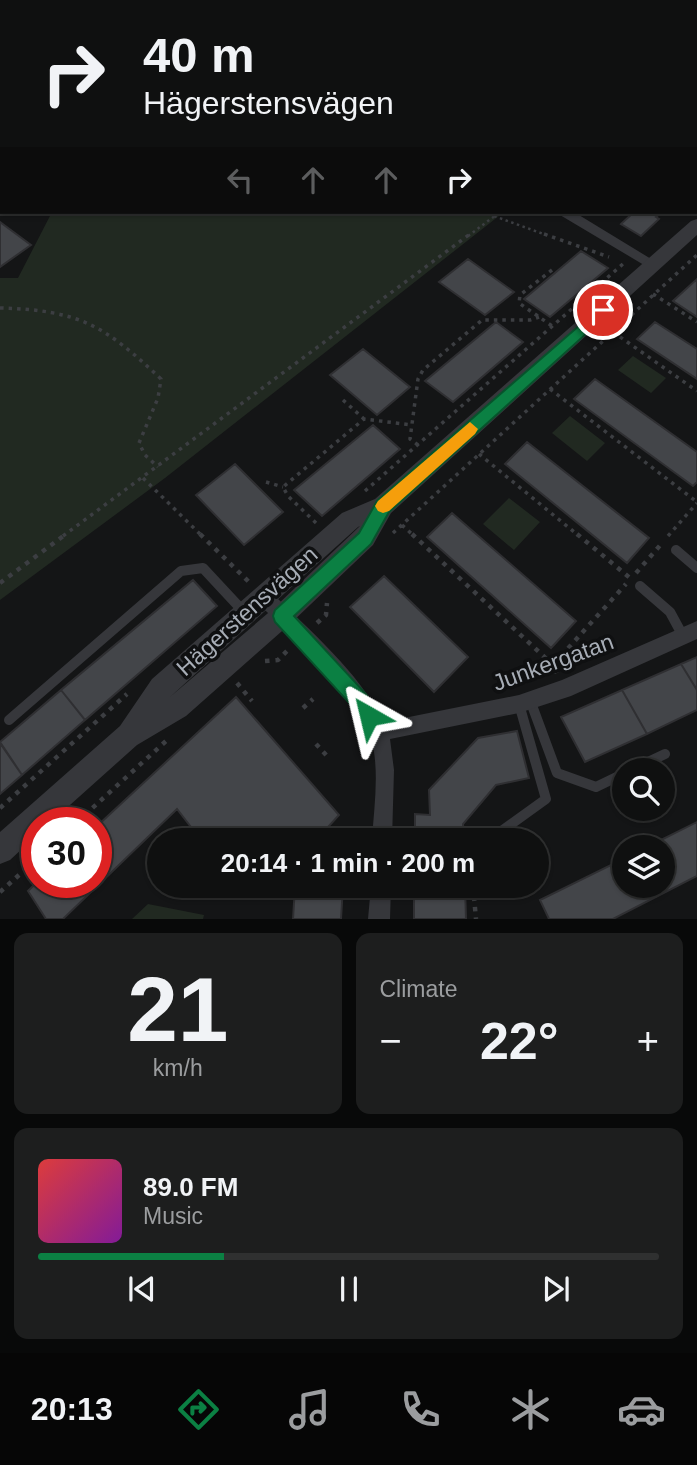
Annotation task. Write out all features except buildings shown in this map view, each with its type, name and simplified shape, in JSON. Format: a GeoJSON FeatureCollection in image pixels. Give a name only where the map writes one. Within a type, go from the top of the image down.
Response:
{"type":"FeatureCollection","features":[{"type":"Feature","properties":{"kind":"street"},"geometry":{"type":"LineString","coordinates":[[568,214],[654,265]]}},
{"type":"Feature","properties":{"kind":"street","name":"Hägerstensvägen"},"geometry":{"type":"LineString","coordinates":[[128,736],[161,688],[245,613],[258,591],[350,520],[383,506],[697,225]]}},
{"type":"Feature","properties":{"kind":"street","name":"Hägerstensvägen"},"geometry":{"type":"LineString","coordinates":[[0,850],[128,736],[177,708],[282,616],[365,538],[383,506]]}},
{"type":"Feature","properties":{"kind":"street"},"geometry":{"type":"LineString","coordinates":[[258,591],[359,701],[379,732],[384,783],[382,828]]}},
{"type":"Feature","properties":{"kind":"street","name":"Junkergatan"},"geometry":{"type":"LineString","coordinates":[[379,732],[524,702],[564,689],[690,633]]}},
{"type":"Feature","properties":{"kind":"street"},"geometry":{"type":"LineString","coordinates":[[379,919],[380,898]]}},
{"type":"Feature","properties":{"kind":"lane"},"geometry":{"type":"LineString","coordinates":[[676,550],[697,568]]}},
{"type":"Feature","properties":{"kind":"lane"},"geometry":{"type":"LineString","coordinates":[[9,720],[181,571],[202,568],[245,613]]}},
{"type":"Feature","properties":{"kind":"lane"},"geometry":{"type":"LineString","coordinates":[[640,586],[690,633]]}},
{"type":"Feature","properties":{"kind":"lane"},"geometry":{"type":"LineString","coordinates":[[524,702],[557,773],[596,787],[612,779]]}},
{"type":"Feature","properties":{"kind":"lane"},"geometry":{"type":"LineString","coordinates":[[506,828],[546,799],[524,702]]}},
{"type":"Feature","properties":{"kind":"lane"},"geometry":{"type":"LineString","coordinates":[[656,758],[665,754]]}},
{"type":"Feature","properties":{"kind":"path"},"geometry":{"type":"LineString","coordinates":[[488,214],[611,258]]}},
{"type":"Feature","properties":{"kind":"path"},"geometry":{"type":"LineString","coordinates":[[0,583],[497,214]]}},
{"type":"Feature","properties":{"kind":"path"},"geometry":{"type":"LineString","coordinates":[[552,270],[520,295],[519,303],[552,326]]}},
{"type":"Feature","properties":{"kind":"path"},"geometry":{"type":"LineString","coordinates":[[653,294],[697,322]]}},
{"type":"Feature","properties":{"kind":"path"},"geometry":{"type":"LineString","coordinates":[[0,308],[37,310],[99,328],[115,336],[161,379],[158,398],[139,443],[145,455],[158,467]]}},
{"type":"Feature","properties":{"kind":"path"},"geometry":{"type":"LineString","coordinates":[[418,445],[410,439],[418,379],[423,370],[482,320],[539,317]]}},
{"type":"Feature","properties":{"kind":"path"},"geometry":{"type":"LineString","coordinates":[[612,332],[697,391]]}},
{"type":"Feature","properties":{"kind":"path"},"geometry":{"type":"LineString","coordinates":[[550,389],[697,503],[553,665]]}},
{"type":"Feature","properties":{"kind":"path"},"geometry":{"type":"LineString","coordinates":[[343,400],[364,419],[412,425]]}},
{"type":"Feature","properties":{"kind":"path"},"geometry":{"type":"LineString","coordinates":[[283,487],[364,419]]}},
{"type":"Feature","properties":{"kind":"path"},"geometry":{"type":"LineString","coordinates":[[479,454],[640,586]]}},
{"type":"Feature","properties":{"kind":"path"},"geometry":{"type":"LineString","coordinates":[[143,478],[258,591]]}},
{"type":"Feature","properties":{"kind":"path"},"geometry":{"type":"LineString","coordinates":[[266,482],[283,487],[288,496],[320,527]]}},
{"type":"Feature","properties":{"kind":"path"},"geometry":{"type":"LineString","coordinates":[[402,525],[553,665],[564,689]]}},
{"type":"Feature","properties":{"kind":"path"},"geometry":{"type":"LineString","coordinates":[[234,679],[252,701]]}},
{"type":"Feature","properties":{"kind":"path"},"geometry":{"type":"LineString","coordinates":[[303,708],[313,699]]}},
{"type":"Feature","properties":{"kind":"path"},"geometry":{"type":"LineString","coordinates":[[316,744],[327,756]]}},
{"type":"Feature","properties":{"kind":"path"},"geometry":{"type":"LineString","coordinates":[[0,892],[21,873]]}},
{"type":"Feature","properties":{"kind":"path"},"geometry":{"type":"LineString","coordinates":[[474,898],[476,919]]}},
{"type":"Feature","properties":{"kind":"shaded area"},"geometry":{"type":"Polygon","coordinates":[[[51,214],[501,214],[165,478],[0,600],[0,278],[18,278],[51,214]]]}},
{"type":"Feature","properties":{"kind":"shaded area"},"geometry":{"type":"Polygon","coordinates":[[[633,356],[666,378],[651,393],[618,370],[633,356]]]}},
{"type":"Feature","properties":{"kind":"shaded area"},"geometry":{"type":"Polygon","coordinates":[[[570,416],[605,443],[587,461],[552,433],[570,416]]]}},
{"type":"Feature","properties":{"kind":"shaded area"},"geometry":{"type":"Polygon","coordinates":[[[509,498],[540,522],[514,550],[483,524],[509,498]]]}},
{"type":"Feature","properties":{"kind":"shaded area"},"geometry":{"type":"Polygon","coordinates":[[[148,904],[204,915],[203,919],[132,919],[148,904]]]}},
{"type":"Feature","properties":{"kind":"slow traffic"},"geometry":{"type":"LineString","coordinates":[[383,506],[470,429]]}},
{"type":"Feature","properties":{"kind":"route"},"geometry":{"type":"LineString","coordinates":[[369,716],[359,701],[282,616],[365,538],[383,506],[603,310]]}}]}
